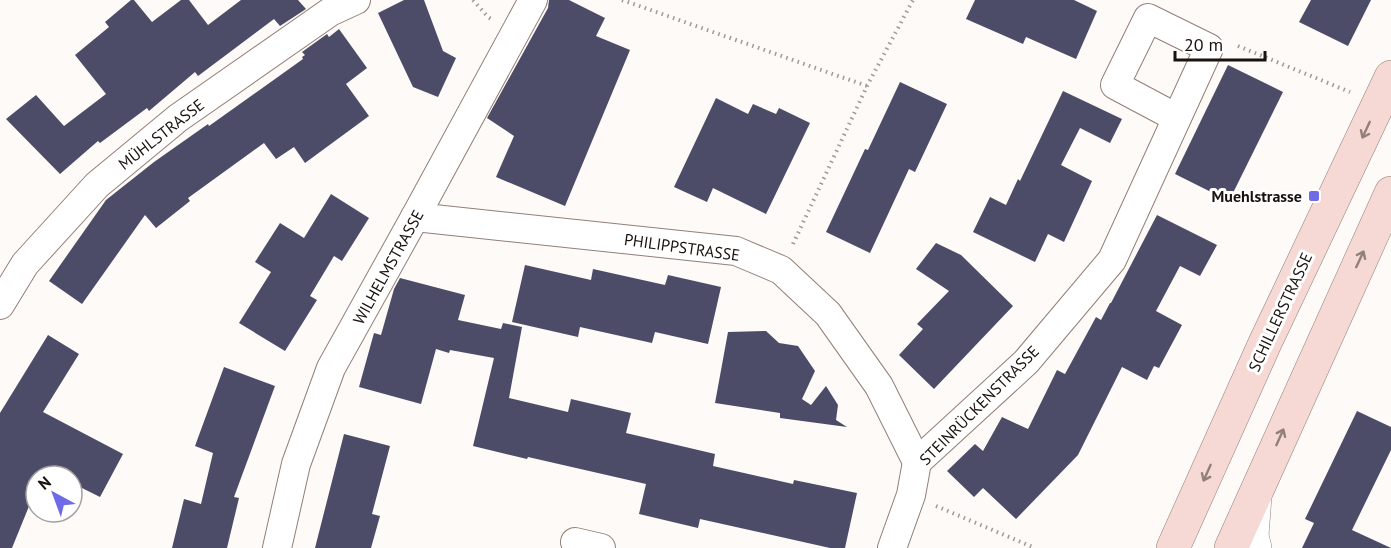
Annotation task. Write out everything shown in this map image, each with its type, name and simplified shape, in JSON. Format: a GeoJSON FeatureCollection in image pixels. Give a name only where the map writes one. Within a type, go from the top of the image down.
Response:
{"type":"FeatureCollection","features":[{"type":"Feature","properties":{"kind":"main road","name":"SCHILLERSTRASSE"},"geometry":{"type":"LineString","coordinates":[[1173,548],[1265,343],[1385,89]]}},
{"type":"Feature","properties":{"kind":"main road"},"geometry":{"type":"LineString","coordinates":[[1231,548],[1391,193]]}},
{"type":"Feature","properties":{"kind":"street","name":"MÜHLSTRASSE"},"geometry":{"type":"LineString","coordinates":[[0,305],[25,264],[97,185],[188,112],[330,12],[356,0]]}},
{"type":"Feature","properties":{"kind":"street","name":"WILHELMSTRASSE"},"geometry":{"type":"LineString","coordinates":[[277,548],[296,464],[331,368],[533,0]]}},
{"type":"Feature","properties":{"kind":"street"},"geometry":{"type":"LineString","coordinates":[[1177,118],[1116,85],[1149,18],[1209,48]]}},
{"type":"Feature","properties":{"kind":"street","name":"STEINRÜCKENSTRASSE"},"geometry":{"type":"LineString","coordinates":[[892,548],[911,495],[917,462],[1026,362],[1112,260],[1209,48]]}},
{"type":"Feature","properties":{"kind":"street","name":"PHILIPPSTRASSE"},"geometry":{"type":"LineString","coordinates":[[415,217],[736,251],[781,270],[828,314],[879,386],[917,462]]}},
{"type":"Feature","properties":{"kind":"street"},"geometry":{"type":"LineString","coordinates":[[1255,548],[1252,536],[1256,490]]}},
{"type":"Feature","properties":{"kind":"path"},"geometry":{"type":"LineString","coordinates":[[622,0],[867,86]]}},
{"type":"Feature","properties":{"kind":"path"},"geometry":{"type":"LineString","coordinates":[[781,270],[867,86],[913,0]]}},
{"type":"Feature","properties":{"kind":"path"},"geometry":{"type":"LineString","coordinates":[[1209,48],[1239,46],[1358,95],[1385,89]]}},
{"type":"Feature","properties":{"kind":"path"},"geometry":{"type":"LineString","coordinates":[[911,495],[1035,548]]}},
{"type":"Feature","properties":{"kind":"building"},"geometry":{"type":"Polygon","coordinates":[[[131,0],[134,0],[152,22],[181,0],[189,0],[208,25],[241,0],[298,0],[306,9],[280,26],[274,19],[198,76],[195,72],[149,111],[147,108],[100,143],[98,141],[60,174],[6,119],[36,95],[64,126],[106,94],[75,55],[109,27],[105,22],[131,0]]]}},
{"type":"Feature","properties":{"kind":"building"},"geometry":{"type":"Polygon","coordinates":[[[404,0],[424,0],[443,51],[456,58],[438,97],[413,87],[378,13],[404,0]]]}},
{"type":"Feature","properties":{"kind":"building"},"geometry":{"type":"Polygon","coordinates":[[[549,0],[569,0],[605,18],[596,36],[630,50],[565,206],[496,177],[514,136],[487,118],[548,8],[549,0]]]}},
{"type":"Feature","properties":{"kind":"building"},"geometry":{"type":"Polygon","coordinates":[[[975,0],[1074,0],[1097,11],[1076,59],[1026,37],[1023,44],[966,19],[975,0]]]}},
{"type":"Feature","properties":{"kind":"building"},"geometry":{"type":"Polygon","coordinates":[[[1311,0],[1371,0],[1348,46],[1299,22],[1311,0]]]}},
{"type":"Feature","properties":{"kind":"building"},"geometry":{"type":"Polygon","coordinates":[[[339,29],[367,68],[346,84],[369,116],[305,163],[294,147],[276,159],[264,143],[188,198],[190,201],[156,228],[145,215],[82,304],[49,281],[106,200],[154,162],[303,59],[305,55],[302,52],[327,34],[329,37],[339,29]]]}},
{"type":"Feature","properties":{"kind":"building"},"geometry":{"type":"Polygon","coordinates":[[[1228,65],[1283,92],[1229,201],[1175,174],[1228,65]]]}},
{"type":"Feature","properties":{"kind":"building"},"geometry":{"type":"Polygon","coordinates":[[[900,82],[947,104],[915,172],[909,169],[870,253],[826,232],[900,82]]]}},
{"type":"Feature","properties":{"kind":"building"},"geometry":{"type":"Polygon","coordinates":[[[1063,91],[1122,119],[1110,143],[1080,128],[1061,165],[1092,181],[1064,242],[1048,234],[1035,262],[973,232],[990,197],[1006,205],[1063,91]]]}},
{"type":"Feature","properties":{"kind":"building"},"geometry":{"type":"Polygon","coordinates":[[[716,98],[748,114],[753,104],[776,114],[779,108],[810,123],[766,214],[713,188],[707,202],[674,187],[716,98]]]}},
{"type":"Feature","properties":{"kind":"building"},"geometry":{"type":"Polygon","coordinates":[[[331,194],[369,218],[342,261],[334,256],[310,296],[317,300],[285,351],[239,323],[271,272],[255,262],[280,223],[304,238],[331,194]]]}},
{"type":"Feature","properties":{"kind":"building"},"geometry":{"type":"Polygon","coordinates":[[[1157,215],[1217,245],[1200,276],[1180,266],[1156,311],[1182,325],[1159,368],[1154,366],[1147,380],[1122,367],[1078,455],[1016,519],[983,488],[974,497],[947,471],[975,444],[983,451],[1002,417],[1028,429],[1057,370],[1065,374],[1096,317],[1101,320],[1157,215]]]}},
{"type":"Feature","properties":{"kind":"building"},"geometry":{"type":"Polygon","coordinates":[[[936,243],[961,255],[1013,306],[934,389],[899,355],[923,329],[917,324],[949,291],[916,269],[936,243]]]}},
{"type":"Feature","properties":{"kind":"building"},"geometry":{"type":"Polygon","coordinates":[[[525,265],[591,280],[593,269],[665,285],[668,275],[721,287],[708,344],[655,332],[652,343],[580,327],[578,337],[512,322],[525,265]]]}},
{"type":"Feature","properties":{"kind":"building"},"geometry":{"type":"Polygon","coordinates":[[[400,278],[465,295],[458,320],[501,329],[503,323],[522,327],[509,398],[568,412],[571,399],[631,413],[626,433],[715,454],[713,466],[793,484],[794,480],[857,493],[845,548],[830,548],[700,519],[698,528],[639,514],[646,484],[473,446],[494,358],[450,350],[449,353],[436,349],[421,404],[359,387],[374,333],[381,335],[394,289],[400,278]]]}},
{"type":"Feature","properties":{"kind":"building"},"geometry":{"type":"Polygon","coordinates":[[[766,331],[779,343],[798,346],[815,371],[802,399],[811,405],[826,386],[838,405],[836,420],[847,427],[780,418],[780,413],[715,403],[728,332],[766,331]]]}},
{"type":"Feature","properties":{"kind":"building"},"geometry":{"type":"Polygon","coordinates":[[[48,335],[79,354],[43,412],[123,454],[100,497],[84,489],[84,464],[24,464],[24,518],[12,548],[0,548],[0,413],[48,335]]]}},
{"type":"Feature","properties":{"kind":"building"},"geometry":{"type":"Polygon","coordinates":[[[224,367],[275,386],[234,497],[239,498],[227,548],[172,548],[184,499],[201,504],[213,453],[195,446],[224,367]]]}},
{"type":"Feature","properties":{"kind":"building"},"geometry":{"type":"Polygon","coordinates":[[[1357,411],[1391,427],[1391,450],[1352,530],[1391,548],[1302,548],[1314,523],[1305,519],[1357,411]]]}},
{"type":"Feature","properties":{"kind":"building"},"geometry":{"type":"Polygon","coordinates":[[[344,434],[390,446],[372,514],[380,516],[371,548],[315,548],[344,434]]]}},
{"type":"Feature","properties":{"kind":"place","name":"Muehlstrasse"},"geometry":{"type":"Point","coordinates":[1314,196]}}]}
